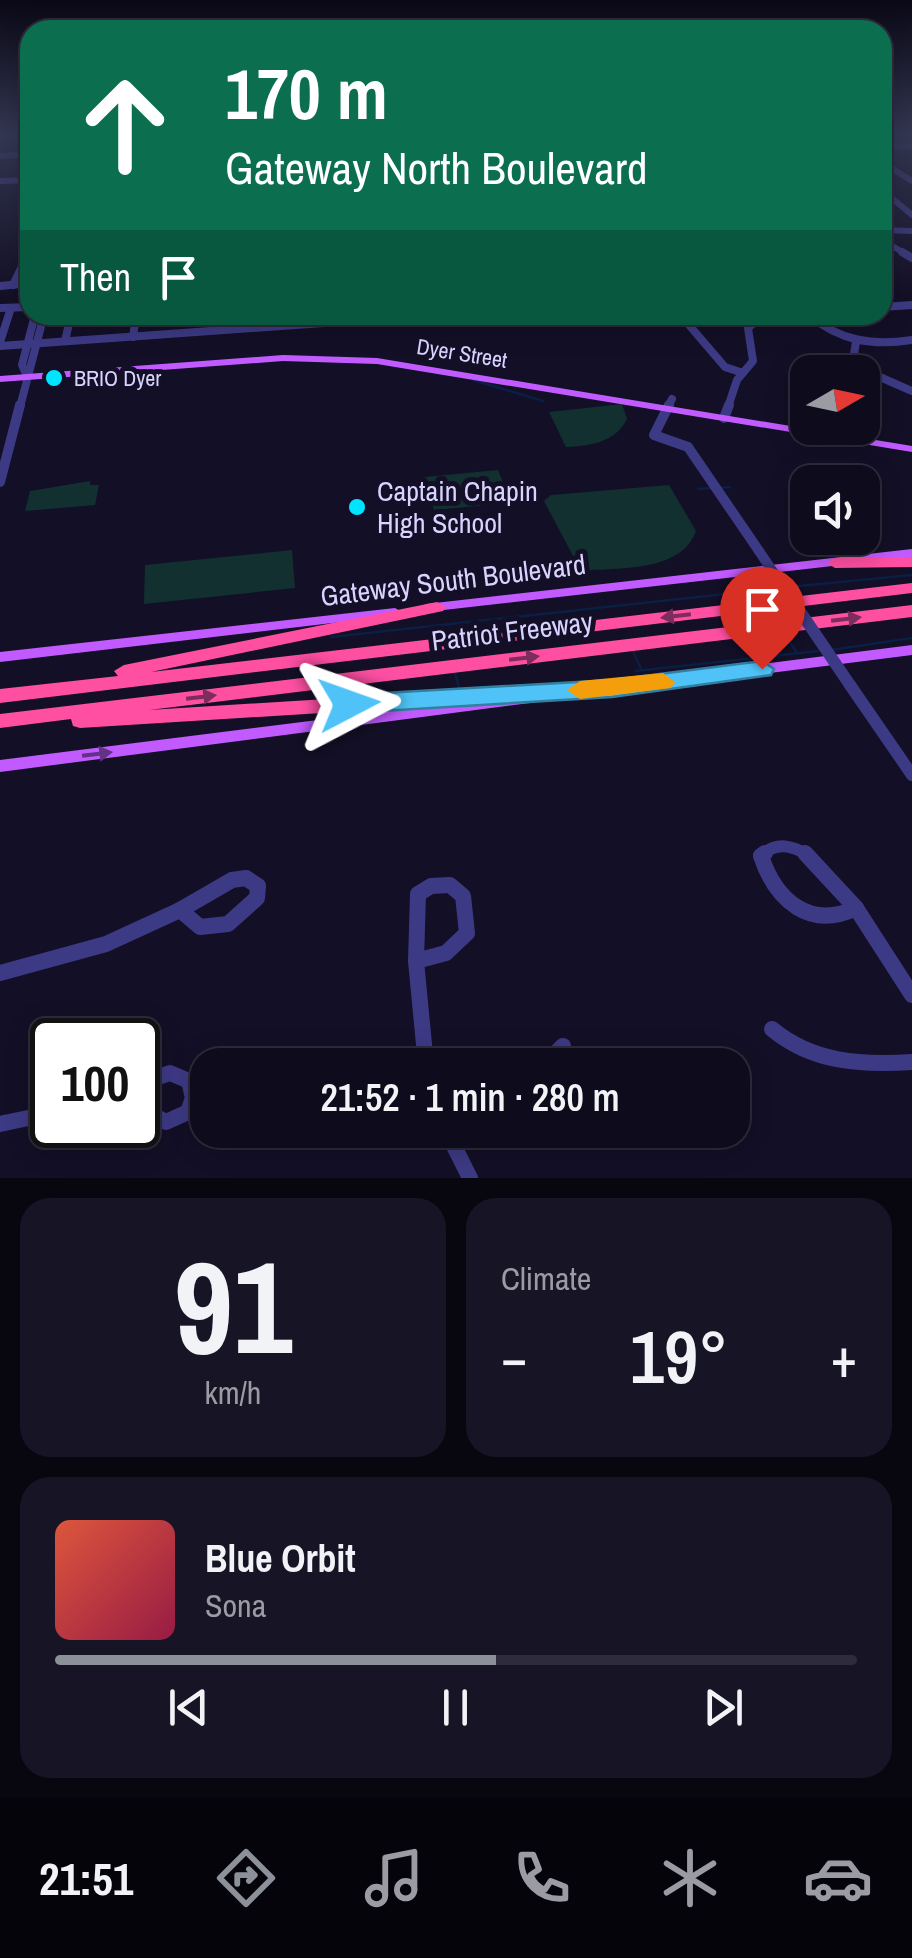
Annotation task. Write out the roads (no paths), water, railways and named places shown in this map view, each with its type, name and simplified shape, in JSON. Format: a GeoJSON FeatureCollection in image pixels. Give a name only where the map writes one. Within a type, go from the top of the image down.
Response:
{"type":"FeatureCollection","features":[{"type":"Feature","properties":{"kind":"highway"},"geometry":{"type":"LineString","coordinates":[[835,563],[912,562]]}},
{"type":"Feature","properties":{"kind":"highway","name":"Patriot Freeway"},"geometry":{"type":"LineString","coordinates":[[7,695],[912,588]]}},
{"type":"Feature","properties":{"kind":"highway"},"geometry":{"type":"LineString","coordinates":[[7,695],[45,684],[437,607]]}},
{"type":"Feature","properties":{"kind":"highway","name":"Patriot Freeway"},"geometry":{"type":"LineString","coordinates":[[0,722],[912,611]]}},
{"type":"Feature","properties":{"kind":"highway"},"geometry":{"type":"LineString","coordinates":[[0,722],[122,721],[612,688]]}},
{"type":"Feature","properties":{"kind":"main road","name":"Dyer Street"},"geometry":{"type":"LineString","coordinates":[[0,376],[291,350],[394,355],[912,449]]}},
{"type":"Feature","properties":{"kind":"main road"},"geometry":{"type":"LineString","coordinates":[[319,358],[394,355]]}},
{"type":"Feature","properties":{"kind":"main road","name":"Dyer Street"},"geometry":{"type":"LineString","coordinates":[[25,373],[319,358],[402,364],[591,391]]}},
{"type":"Feature","properties":{"kind":"main road","name":"Dyer Street"},"geometry":{"type":"LineString","coordinates":[[726,414],[790,421]]}},
{"type":"Feature","properties":{"kind":"main road"},"geometry":{"type":"LineString","coordinates":[[880,435],[912,440]]}},
{"type":"Feature","properties":{"kind":"main road","name":"Gateway South Boulevard"},"geometry":{"type":"LineString","coordinates":[[0,656],[912,553]]}},
{"type":"Feature","properties":{"kind":"main road"},"geometry":{"type":"LineString","coordinates":[[0,766],[912,650]]}},
{"type":"Feature","properties":{"kind":"street"},"geometry":{"type":"LineString","coordinates":[[892,198],[912,214]]}},
{"type":"Feature","properties":{"kind":"street"},"geometry":{"type":"LineString","coordinates":[[13,284],[20,270]]}},
{"type":"Feature","properties":{"kind":"street"},"geometry":{"type":"LineString","coordinates":[[0,286],[20,284]]}},
{"type":"Feature","properties":{"kind":"street"},"geometry":{"type":"LineString","coordinates":[[0,308],[20,308]]}},
{"type":"Feature","properties":{"kind":"street"},"geometry":{"type":"LineString","coordinates":[[11,308],[0,344],[285,325]]}},
{"type":"Feature","properties":{"kind":"street"},"geometry":{"type":"LineString","coordinates":[[0,482],[34,325]]}},
{"type":"Feature","properties":{"kind":"street"},"geometry":{"type":"LineString","coordinates":[[32,343],[40,325]]}},
{"type":"Feature","properties":{"kind":"street"},"geometry":{"type":"LineString","coordinates":[[65,342],[69,325]]}},
{"type":"Feature","properties":{"kind":"street"},"geometry":{"type":"LineString","coordinates":[[134,337],[135,325]]}},
{"type":"Feature","properties":{"kind":"street"},"geometry":{"type":"LineString","coordinates":[[198,325],[198,331]]}},
{"type":"Feature","properties":{"kind":"street"},"geometry":{"type":"LineString","coordinates":[[726,414],[743,373],[754,360],[748,334],[752,325]]}},
{"type":"Feature","properties":{"kind":"street"},"geometry":{"type":"LineString","coordinates":[[820,325],[856,342],[912,340]]}},
{"type":"Feature","properties":{"kind":"street"},"geometry":{"type":"LineString","coordinates":[[688,326],[725,367],[743,373]]}},
{"type":"Feature","properties":{"kind":"street"},"geometry":{"type":"LineString","coordinates":[[856,342],[854,354],[866,368],[912,390]]}},
{"type":"Feature","properties":{"kind":"street"},"geometry":{"type":"LineString","coordinates":[[670,404],[654,434],[688,447],[912,775]]}},
{"type":"Feature","properties":{"kind":"street"},"geometry":{"type":"LineString","coordinates":[[856,908],[832,918],[814,916],[776,887],[761,856],[770,847],[802,850],[856,908],[912,996]]}},
{"type":"Feature","properties":{"kind":"street"},"geometry":{"type":"LineString","coordinates":[[0,973],[106,944],[180,910],[232,880],[246,878],[258,886],[254,901],[213,930],[195,928],[180,910]]}},
{"type":"Feature","properties":{"kind":"street"},"geometry":{"type":"LineString","coordinates":[[416,961],[438,958],[464,940],[468,924],[463,896],[456,888],[430,886],[418,894],[416,961],[424,1048]]}},
{"type":"Feature","properties":{"kind":"street"},"geometry":{"type":"LineString","coordinates":[[772,1029],[794,1048],[817,1056],[912,1062]]}},
{"type":"Feature","properties":{"kind":"street"},"geometry":{"type":"LineString","coordinates":[[0,1124],[30,1118]]}},
{"type":"Feature","properties":{"kind":"street"},"geometry":{"type":"LineString","coordinates":[[455,1148],[470,1178]]}},
{"type":"Feature","properties":{"kind":"waterway"},"geometry":{"type":"LineString","coordinates":[[482,365],[489,353]]}},
{"type":"Feature","properties":{"kind":"waterway"},"geometry":{"type":"LineString","coordinates":[[473,380],[543,401]]}},
{"type":"Feature","properties":{"kind":"waterway"},"geometry":{"type":"LineString","coordinates":[[719,488],[730,487]]}},
{"type":"Feature","properties":{"kind":"waterway"},"geometry":{"type":"LineString","coordinates":[[698,489],[711,488]]}},
{"type":"Feature","properties":{"kind":"waterway"},"geometry":{"type":"LineString","coordinates":[[789,587],[912,575]]}},
{"type":"Feature","properties":{"kind":"waterway"},"geometry":{"type":"LineString","coordinates":[[331,637],[781,588]]}},
{"type":"Feature","properties":{"kind":"waterway"},"geometry":{"type":"LineString","coordinates":[[782,630],[797,653]]}},
{"type":"Feature","properties":{"kind":"waterway"},"geometry":{"type":"LineString","coordinates":[[831,650],[912,638]]}},
{"type":"Feature","properties":{"kind":"waterway"},"geometry":{"type":"LineString","coordinates":[[633,651],[642,670]]}},
{"type":"Feature","properties":{"kind":"waterway"},"geometry":{"type":"LineString","coordinates":[[642,670],[818,651]]}},
{"type":"Feature","properties":{"kind":"waterway"},"geometry":{"type":"LineString","coordinates":[[636,671],[642,670]]}},
{"type":"Feature","properties":{"kind":"waterway"},"geometry":{"type":"LineString","coordinates":[[455,673],[461,694]]}},
{"type":"Feature","properties":{"kind":"place","name":"BRIO Dyer"},"geometry":{"type":"Point","coordinates":[54,378]}},
{"type":"Feature","properties":{"kind":"place","name":"Captain Chapin High School"},"geometry":{"type":"Point","coordinates":[357,507]}}]}
